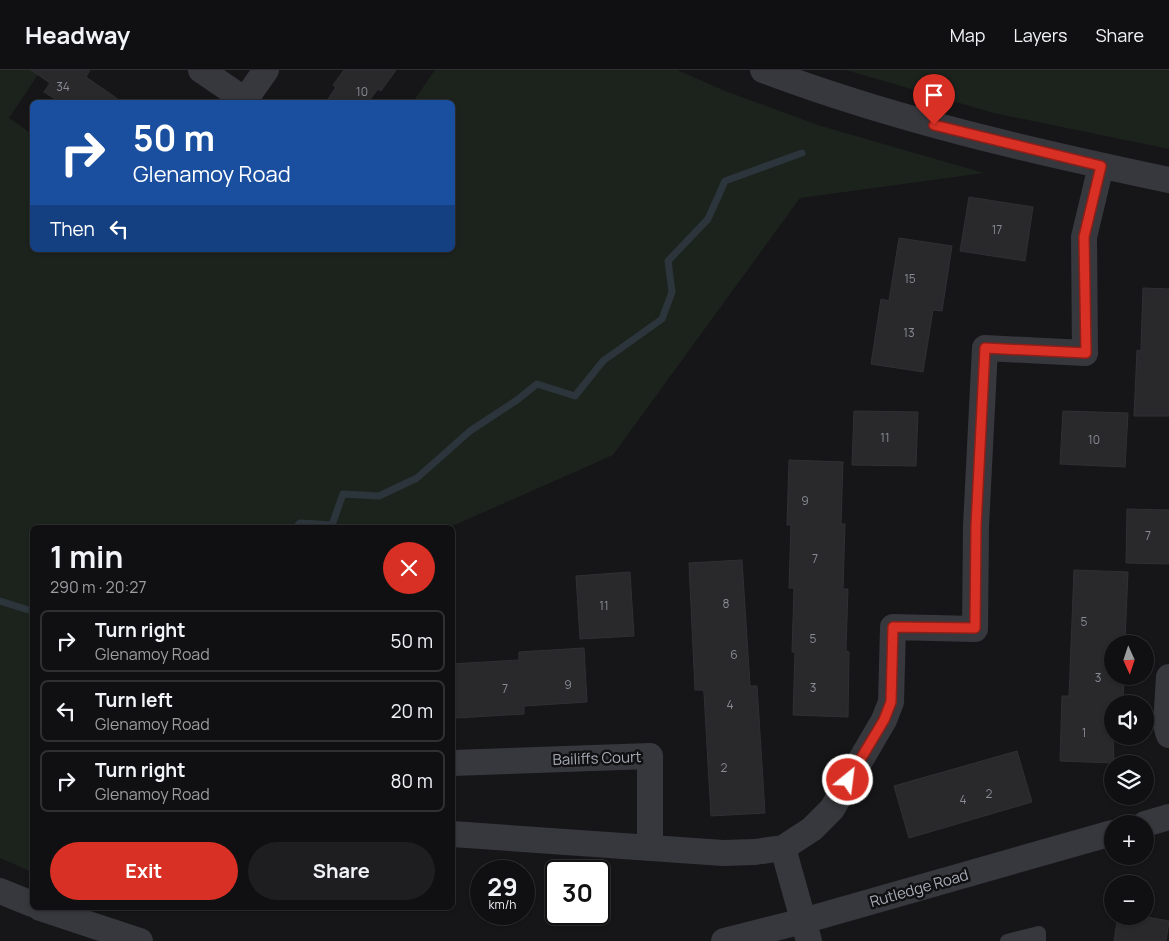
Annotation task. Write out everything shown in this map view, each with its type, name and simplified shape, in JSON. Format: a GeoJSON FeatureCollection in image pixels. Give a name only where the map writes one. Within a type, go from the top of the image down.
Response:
{"type":"FeatureCollection","features":[{"type":"Feature","properties":{"kind":"street"},"geometry":{"type":"LineString","coordinates":[[201,70],[245,100],[266,70]]}},
{"type":"Feature","properties":{"kind":"street"},"geometry":{"type":"LineString","coordinates":[[763,70],[831,94],[916,120],[1101,166],[1169,180]]}},
{"type":"Feature","properties":{"kind":"street"},"geometry":{"type":"LineString","coordinates":[[455,834],[731,852],[784,848],[812,829],[832,809],[884,720],[891,702],[893,627],[975,628],[976,526],[985,348],[1086,353],[1084,237],[1101,166]]}},
{"type":"Feature","properties":{"kind":"street"},"geometry":{"type":"LineString","coordinates":[[1169,677],[1166,725],[1169,735]]}},
{"type":"Feature","properties":{"kind":"street","name":"Bailiffs Court"},"geometry":{"type":"LineString","coordinates":[[455,763],[650,756],[650,848]]}},
{"type":"Feature","properties":{"kind":"street"},"geometry":{"type":"LineString","coordinates":[[1154,821],[1169,817]]}},
{"type":"Feature","properties":{"kind":"street","name":"Rutledge Road"},"geometry":{"type":"LineString","coordinates":[[724,941],[806,931],[1104,836]]}},
{"type":"Feature","properties":{"kind":"street"},"geometry":{"type":"LineString","coordinates":[[784,848],[806,931]]}},
{"type":"Feature","properties":{"kind":"street"},"geometry":{"type":"LineString","coordinates":[[0,891],[30,903]]}},
{"type":"Feature","properties":{"kind":"street"},"geometry":{"type":"LineString","coordinates":[[46,910],[140,941]]}},
{"type":"Feature","properties":{"kind":"lane"},"geometry":{"type":"LineString","coordinates":[[1007,941],[1039,933],[1038,941]]}},
{"type":"Feature","properties":{"kind":"shaded area"},"geometry":{"type":"Polygon","coordinates":[[[0,70],[41,70],[9,118],[30,133],[30,252],[455,252],[455,100],[414,100],[435,70],[677,70],[725,91],[821,126],[984,173],[800,198],[613,455],[455,525],[30,525],[30,871],[0,858],[0,70]]]}},
{"type":"Feature","properties":{"kind":"shaded area"},"geometry":{"type":"Polygon","coordinates":[[[846,70],[1169,70],[1169,149],[994,113],[846,70]]]}},
{"type":"Feature","properties":{"kind":"building"},"geometry":{"type":"Polygon","coordinates":[[[31,70],[90,70],[86,77],[119,100],[57,100],[44,92],[50,83],[31,70]]]}},
{"type":"Feature","properties":{"kind":"building"},"geometry":{"type":"Polygon","coordinates":[[[344,70],[396,70],[381,91],[378,89],[370,100],[327,100],[336,87],[333,85],[344,70]]]}},
{"type":"Feature","properties":{"kind":"building"},"geometry":{"type":"Polygon","coordinates":[[[969,197],[1033,207],[1025,261],[960,251],[969,197]]]}},
{"type":"Feature","properties":{"kind":"building"},"geometry":{"type":"Polygon","coordinates":[[[899,238],[952,246],[942,311],[933,310],[923,372],[871,364],[881,299],[889,301],[899,238]]]}},
{"type":"Feature","properties":{"kind":"building"},"geometry":{"type":"Polygon","coordinates":[[[1143,288],[1169,289],[1169,416],[1134,416],[1137,350],[1141,351],[1143,288]]]}},
{"type":"Feature","properties":{"kind":"building"},"geometry":{"type":"Polygon","coordinates":[[[854,411],[918,412],[916,466],[852,465],[854,411]]]}},
{"type":"Feature","properties":{"kind":"building"},"geometry":{"type":"Polygon","coordinates":[[[1063,411],[1128,413],[1125,467],[1060,464],[1063,411]]]}},
{"type":"Feature","properties":{"kind":"building"},"geometry":{"type":"Polygon","coordinates":[[[789,460],[843,462],[841,524],[845,524],[843,589],[848,589],[846,651],[849,652],[848,717],[793,715],[795,652],[792,652],[794,588],[789,588],[791,525],[787,525],[789,460]]]}},
{"type":"Feature","properties":{"kind":"building"},"geometry":{"type":"Polygon","coordinates":[[[1127,509],[1169,510],[1169,564],[1126,563],[1127,509]]]}},
{"type":"Feature","properties":{"kind":"building"},"geometry":{"type":"Polygon","coordinates":[[[742,560],[750,686],[757,686],[765,813],[711,816],[704,693],[703,690],[695,690],[689,563],[742,560]]]}},
{"type":"Feature","properties":{"kind":"building"},"geometry":{"type":"Polygon","coordinates":[[[1074,570],[1128,572],[1125,635],[1104,635],[1104,685],[1124,685],[1123,695],[1104,695],[1104,745],[1113,745],[1114,755],[1104,755],[1104,763],[1060,761],[1062,696],[1069,696],[1074,570]]]}},
{"type":"Feature","properties":{"kind":"building"},"geometry":{"type":"Polygon","coordinates":[[[630,572],[634,636],[580,639],[576,576],[630,572]]]}},
{"type":"Feature","properties":{"kind":"building"},"geometry":{"type":"Polygon","coordinates":[[[584,648],[587,702],[524,706],[524,714],[456,718],[455,664],[519,660],[519,652],[584,648]]]}},
{"type":"Feature","properties":{"kind":"building"},"geometry":{"type":"Polygon","coordinates":[[[1017,751],[1032,802],[909,838],[894,786],[1017,751]]]}},
{"type":"Feature","properties":{"kind":"building"},"geometry":{"type":"Polygon","coordinates":[[[1154,918],[1169,921],[1166,941],[1114,941],[1117,925],[1154,925],[1154,918]]]}},
{"type":"Feature","properties":{"kind":"waterway"},"geometry":{"type":"LineString","coordinates":[[332,525],[343,494],[379,496],[417,478],[470,431],[517,400],[537,384],[575,396],[603,361],[662,319],[672,292],[668,261],[708,219],[725,181],[802,153]]}},
{"type":"Feature","properties":{"kind":"waterway"},"geometry":{"type":"LineString","coordinates":[[298,525],[300,523],[332,525]]}},
{"type":"Feature","properties":{"kind":"waterway"},"geometry":{"type":"LineString","coordinates":[[0,601],[30,610]]}},
{"type":"Feature","properties":{"kind":"route"},"geometry":{"type":"LineString","coordinates":[[848,780],[884,720],[891,702],[893,627],[975,628],[976,526],[981,392],[985,348],[1086,353],[1084,237],[1101,166],[934,125]]}}]}
